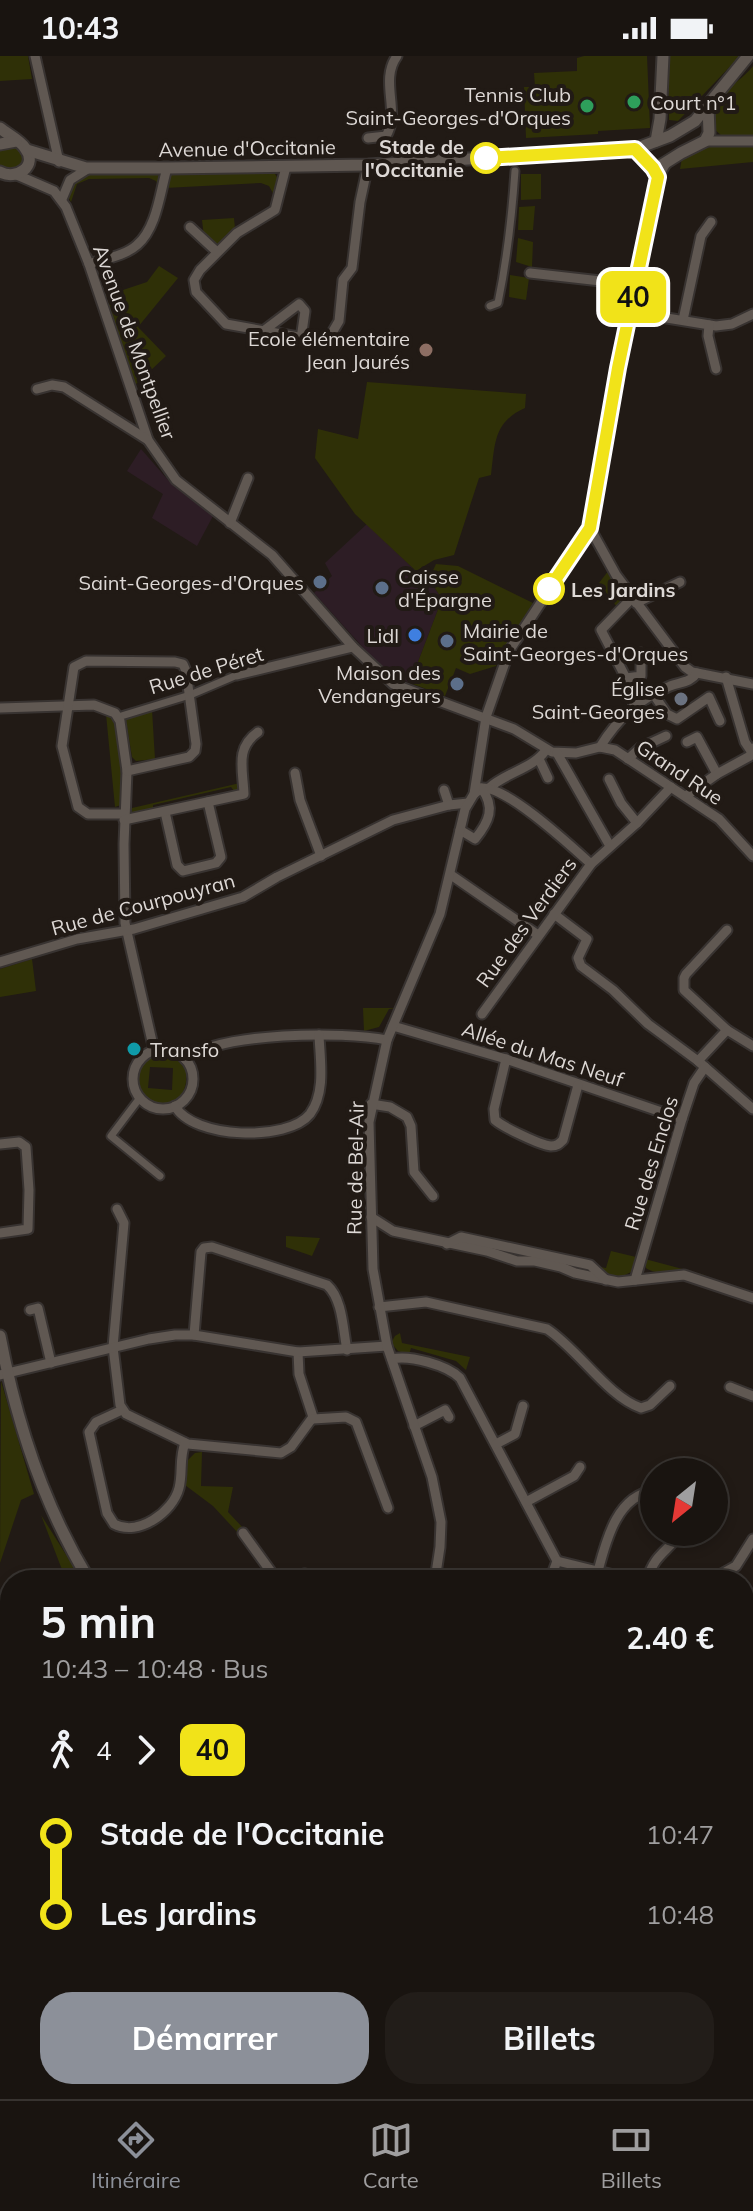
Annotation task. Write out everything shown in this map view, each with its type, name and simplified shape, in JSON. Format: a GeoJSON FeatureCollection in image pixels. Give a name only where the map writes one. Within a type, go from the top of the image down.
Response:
{"type":"FeatureCollection","features":[{"type":"Feature","properties":{"kind":"street"},"geometry":{"type":"LineString","coordinates":[[35,56],[55,160]]}},
{"type":"Feature","properties":{"kind":"street"},"geometry":{"type":"LineString","coordinates":[[368,138],[386,136],[389,131],[392,122],[388,76],[397,56]]}},
{"type":"Feature","properties":{"kind":"street"},"geometry":{"type":"LineString","coordinates":[[659,170],[645,148],[660,119],[663,56]]}},
{"type":"Feature","properties":{"kind":"street","name":"Avenue d'Occitanie"},"geometry":{"type":"LineString","coordinates":[[0,128],[16,141],[15,169],[55,160],[89,168],[368,165],[645,148],[695,121],[748,56]]}},
{"type":"Feature","properties":{"kind":"street"},"geometry":{"type":"LineString","coordinates":[[707,134],[708,105]]}},
{"type":"Feature","properties":{"kind":"street"},"geometry":{"type":"LineString","coordinates":[[660,119],[670,136]]}},
{"type":"Feature","properties":{"kind":"street"},"geometry":{"type":"LineString","coordinates":[[695,121],[707,134],[728,142],[753,141]]}},
{"type":"Feature","properties":{"kind":"street"},"geometry":{"type":"LineString","coordinates":[[707,134],[659,170],[590,528],[616,575],[680,662],[695,672],[753,684]]}},
{"type":"Feature","properties":{"kind":"street"},"geometry":{"type":"LineString","coordinates":[[0,144],[16,141]]}},
{"type":"Feature","properties":{"kind":"street"},"geometry":{"type":"LineString","coordinates":[[286,167],[273,213],[237,233],[217,252],[196,275],[196,292],[226,324],[321,341],[336,330],[343,280],[352,268],[368,165]]}},
{"type":"Feature","properties":{"kind":"street"},"geometry":{"type":"LineString","coordinates":[[15,169],[54,191],[62,199],[70,180],[89,168]]}},
{"type":"Feature","properties":{"kind":"street"},"geometry":{"type":"LineString","coordinates":[[89,264],[138,244],[152,221],[167,168]]}},
{"type":"Feature","properties":{"kind":"street"},"geometry":{"type":"LineString","coordinates":[[490,306],[498,303],[501,287],[515,171]]}},
{"type":"Feature","properties":{"kind":"street","name":"Avenue de Montpellier"},"geometry":{"type":"LineString","coordinates":[[62,199],[89,264],[148,440],[176,480],[284,567],[371,666],[400,688],[486,717]]}},
{"type":"Feature","properties":{"kind":"street"},"geometry":{"type":"LineString","coordinates":[[683,320],[701,236],[711,222]]}},
{"type":"Feature","properties":{"kind":"street"},"geometry":{"type":"LineString","coordinates":[[190,227],[217,252]]}},
{"type":"Feature","properties":{"kind":"street"},"geometry":{"type":"LineString","coordinates":[[530,273],[636,285]]}},
{"type":"Feature","properties":{"kind":"street"},"geometry":{"type":"LineString","coordinates":[[262,332],[299,304],[305,311],[301,339]]}},
{"type":"Feature","properties":{"kind":"street"},"geometry":{"type":"LineString","coordinates":[[630,312],[724,326],[753,314]]}},
{"type":"Feature","properties":{"kind":"street"},"geometry":{"type":"LineString","coordinates":[[709,325],[708,336],[716,369]]}},
{"type":"Feature","properties":{"kind":"street"},"geometry":{"type":"LineString","coordinates":[[37,389],[52,385],[64,387],[148,440]]}},
{"type":"Feature","properties":{"kind":"street"},"geometry":{"type":"LineString","coordinates":[[230,523],[248,478]]}},
{"type":"Feature","properties":{"kind":"street","name":"Rue de Bel-Air"},"geometry":{"type":"LineString","coordinates":[[437,1570],[441,1522],[432,1477],[387,1346],[373,1269],[371,1104],[387,1040],[435,927],[468,803],[481,790],[486,717],[509,651],[590,528]]}},
{"type":"Feature","properties":{"kind":"street"},"geometry":{"type":"LineString","coordinates":[[633,706],[626,678],[601,630],[634,601],[680,582]]}},
{"type":"Feature","properties":{"kind":"street","name":"Rue de Péret"},"geometry":{"type":"LineString","coordinates":[[118,717],[190,695],[237,675],[353,647]]}},
{"type":"Feature","properties":{"kind":"street"},"geometry":{"type":"LineString","coordinates":[[626,678],[641,676],[641,653]]}},
{"type":"Feature","properties":{"kind":"street"},"geometry":{"type":"LineString","coordinates":[[127,771],[192,755],[196,744],[185,667],[179,662],[86,661],[74,667],[62,746],[78,807],[88,814],[124,817],[165,812],[244,794],[242,752],[247,740],[258,732]]}},
{"type":"Feature","properties":{"kind":"street"},"geometry":{"type":"LineString","coordinates":[[486,717],[514,729],[546,750],[576,753],[600,747],[633,706],[670,686],[691,680],[695,672]]}},
{"type":"Feature","properties":{"kind":"street"},"geometry":{"type":"LineString","coordinates":[[686,796],[752,754],[745,742],[726,677]]}},
{"type":"Feature","properties":{"kind":"street"},"geometry":{"type":"LineString","coordinates":[[654,695],[676,722],[709,697],[720,721]]}},
{"type":"Feature","properties":{"kind":"street"},"geometry":{"type":"LineString","coordinates":[[0,708],[100,706],[118,717],[124,731],[127,771],[124,817],[127,929],[154,1050]]}},
{"type":"Feature","properties":{"kind":"street"},"geometry":{"type":"LineString","coordinates":[[628,759],[640,748],[666,736]]}},
{"type":"Feature","properties":{"kind":"street"},"geometry":{"type":"LineString","coordinates":[[687,742],[700,736],[717,774]]}},
{"type":"Feature","properties":{"kind":"street","name":"Grand Rue"},"geometry":{"type":"LineString","coordinates":[[600,747],[615,750],[686,796],[727,826],[753,856]]}},
{"type":"Feature","properties":{"kind":"street"},"geometry":{"type":"LineString","coordinates":[[481,790],[539,759],[546,750]]}},
{"type":"Feature","properties":{"kind":"street"},"geometry":{"type":"LineString","coordinates":[[557,753],[610,846]]}},
{"type":"Feature","properties":{"kind":"street"},"geometry":{"type":"LineString","coordinates":[[539,759],[548,778]]}},
{"type":"Feature","properties":{"kind":"street"},"geometry":{"type":"LineString","coordinates":[[295,773],[300,800],[321,856]]}},
{"type":"Feature","properties":{"kind":"street"},"geometry":{"type":"LineString","coordinates":[[609,779],[621,803],[637,823]]}},
{"type":"Feature","properties":{"kind":"street","name":"Rue des Verdiers"},"geometry":{"type":"LineString","coordinates":[[482,1014],[591,864],[671,787]]}},
{"type":"Feature","properties":{"kind":"street"},"geometry":{"type":"LineString","coordinates":[[444,790],[449,805]]}},
{"type":"Feature","properties":{"kind":"street"},"geometry":{"type":"LineString","coordinates":[[460,830],[475,839],[489,821],[488,797],[481,790]]}},
{"type":"Feature","properties":{"kind":"street"},"geometry":{"type":"LineString","coordinates":[[481,790],[504,794],[554,830],[591,864]]}},
{"type":"Feature","properties":{"kind":"street"},"geometry":{"type":"LineString","coordinates":[[165,812],[177,865],[183,871],[216,863],[221,857],[208,802]]}},
{"type":"Feature","properties":{"kind":"street","name":"Rue de Courpouyran"},"geometry":{"type":"LineString","coordinates":[[0,962],[243,897],[393,820],[468,803]]}},
{"type":"Feature","properties":{"kind":"street"},"geometry":{"type":"LineString","coordinates":[[451,875],[538,935]]}},
{"type":"Feature","properties":{"kind":"street"},"geometry":{"type":"LineString","coordinates":[[554,914],[587,939],[578,958],[581,966],[753,1109]]}},
{"type":"Feature","properties":{"kind":"street"},"geometry":{"type":"LineString","coordinates":[[727,930],[686,974],[683,983],[689,995],[727,1030],[753,1046]]}},
{"type":"Feature","properties":{"kind":"street","name":"Allée du Mas Neuf"},"geometry":{"type":"LineString","coordinates":[[393,1026],[506,1059],[682,1119]]}},
{"type":"Feature","properties":{"kind":"street","name":"Rue des Enclos"},"geometry":{"type":"LineString","coordinates":[[635,1280],[694,1083],[702,1064],[727,1030]]}},
{"type":"Feature","properties":{"kind":"street"},"geometry":{"type":"LineString","coordinates":[[185,1059],[199,1051],[234,1042],[319,1035],[364,1035],[387,1040]]}},
{"type":"Feature","properties":{"kind":"street"},"geometry":{"type":"LineString","coordinates":[[175,1106],[186,1119],[213,1130],[243,1132],[293,1127],[309,1115],[317,1098],[319,1035]]}},
{"type":"Feature","properties":{"kind":"street"},"geometry":{"type":"LineString","coordinates":[[154,1050],[170,1050],[185,1059],[192,1071],[192,1087],[183,1102],[153,1108],[139,1099],[133,1085],[134,1068],[146,1054],[154,1050]]}},
{"type":"Feature","properties":{"kind":"street"},"geometry":{"type":"LineString","coordinates":[[506,1059],[494,1109],[495,1120],[548,1145],[557,1145],[563,1140],[578,1085]]}},
{"type":"Feature","properties":{"kind":"street"},"geometry":{"type":"LineString","coordinates":[[139,1099],[111,1136],[160,1176]]}},
{"type":"Feature","properties":{"kind":"street"},"geometry":{"type":"LineString","coordinates":[[371,1104],[390,1107],[407,1117],[411,1126],[414,1172],[433,1196]]}},
{"type":"Feature","properties":{"kind":"street"},"geometry":{"type":"LineString","coordinates":[[0,1144],[19,1142],[26,1147],[29,1197],[28,1229],[0,1233]]}},
{"type":"Feature","properties":{"kind":"street"},"geometry":{"type":"LineString","coordinates":[[117,1209],[124,1223],[113,1347],[122,1410],[130,1417],[185,1443],[281,1453],[291,1447],[313,1419],[346,1417],[356,1422],[388,1508]]}},
{"type":"Feature","properties":{"kind":"street"},"geometry":{"type":"LineString","coordinates":[[371,1217],[393,1231],[487,1251],[517,1261],[535,1261],[606,1280],[618,1282],[684,1275],[753,1298]]}},
{"type":"Feature","properties":{"kind":"street"},"geometry":{"type":"LineString","coordinates":[[194,1335],[201,1252],[204,1248],[212,1247],[327,1285],[337,1302],[347,1350]]}},
{"type":"Feature","properties":{"kind":"street"},"geometry":{"type":"LineString","coordinates":[[379,1307],[426,1302],[547,1329],[564,1340],[624,1400],[641,1408],[650,1405],[670,1386]]}},
{"type":"Feature","properties":{"kind":"street"},"geometry":{"type":"LineString","coordinates":[[38,1308],[51,1363]]}},
{"type":"Feature","properties":{"kind":"street"},"geometry":{"type":"LineString","coordinates":[[4,1374],[163,1336],[194,1335],[298,1352],[387,1346]]}},
{"type":"Feature","properties":{"kind":"street"},"geometry":{"type":"LineString","coordinates":[[0,1336],[4,1374],[19,1418],[44,1487],[84,1570]]}},
{"type":"Feature","properties":{"kind":"street"},"geometry":{"type":"LineString","coordinates":[[298,1352],[299,1374],[313,1419]]}},
{"type":"Feature","properties":{"kind":"street"},"geometry":{"type":"LineString","coordinates":[[392,1359],[403,1357],[456,1374],[557,1561],[554,1570]]}},
{"type":"Feature","properties":{"kind":"street"},"geometry":{"type":"LineString","coordinates":[[730,1387],[753,1396]]}},
{"type":"Feature","properties":{"kind":"street"},"geometry":{"type":"LineString","coordinates":[[496,1444],[515,1434],[523,1406]]}},
{"type":"Feature","properties":{"kind":"street"},"geometry":{"type":"LineString","coordinates":[[122,1410],[96,1422],[89,1432],[107,1513],[114,1524],[126,1528],[157,1519],[178,1491],[180,1460],[185,1443]]}},
{"type":"Feature","properties":{"kind":"street"},"geometry":{"type":"LineString","coordinates":[[414,1426],[445,1410],[449,1417]]}},
{"type":"Feature","properties":{"kind":"street"},"geometry":{"type":"LineString","coordinates":[[526,1502],[574,1476],[580,1467]]}},
{"type":"Feature","properties":{"kind":"street"},"geometry":{"type":"LineString","coordinates":[[598,1570],[614,1523],[633,1499],[640,1496]]}},
{"type":"Feature","properties":{"kind":"street"},"geometry":{"type":"LineString","coordinates":[[243,1533],[270,1570]]}},
{"type":"Feature","properties":{"kind":"street"},"geometry":{"type":"LineString","coordinates":[[729,1570],[736,1566],[753,1539]]}},
{"type":"Feature","properties":{"kind":"street"},"geometry":{"type":"LineString","coordinates":[[650,1570],[654,1560],[671,1546]]}},
{"type":"Feature","properties":{"kind":"street"},"geometry":{"type":"LineString","coordinates":[[557,1561],[594,1570]]}},
{"type":"Feature","properties":{"kind":"shaded area"},"geometry":{"type":"Polygon","coordinates":[[[0,56],[28,56],[32,79],[0,81],[0,56]]]}},
{"type":"Feature","properties":{"kind":"shaded area","name":"Tennis Club Saint-Georges-d'Orques"},"geometry":{"type":"Polygon","coordinates":[[[647,56],[650,128],[526,138],[524,87],[535,87],[534,73],[577,71],[577,58],[647,56]]]}},
{"type":"Feature","properties":{"kind":"shaded area"},"geometry":{"type":"Polygon","coordinates":[[[668,56],[740,56],[678,121],[669,120],[668,56]]]}},
{"type":"Feature","properties":{"kind":"shaded area"},"geometry":{"type":"Polygon","coordinates":[[[753,66],[753,137],[722,136],[713,128],[715,105],[724,92],[753,66]]]}},
{"type":"Feature","properties":{"kind":"shaded area"},"geometry":{"type":"Polygon","coordinates":[[[19,146],[26,159],[19,171],[0,168],[0,149],[19,146]]]}},
{"type":"Feature","properties":{"kind":"shaded area"},"geometry":{"type":"Polygon","coordinates":[[[753,146],[753,162],[680,169],[682,158],[709,147],[753,146]]]}},
{"type":"Feature","properties":{"kind":"shaded area"},"geometry":{"type":"Polygon","coordinates":[[[273,171],[279,180],[274,195],[269,186],[261,183],[165,188],[169,172],[273,171]]]}},
{"type":"Feature","properties":{"kind":"shaded area"},"geometry":{"type":"Polygon","coordinates":[[[90,173],[157,173],[160,179],[158,185],[149,178],[89,179],[77,184],[71,202],[66,193],[72,183],[90,173]]]}},
{"type":"Feature","properties":{"kind":"shaded area"},"geometry":{"type":"Polygon","coordinates":[[[521,174],[541,174],[541,199],[521,200],[521,174]]]}},
{"type":"Feature","properties":{"kind":"shaded area"},"geometry":{"type":"Polygon","coordinates":[[[535,206],[533,230],[518,230],[519,207],[535,206]]]}},
{"type":"Feature","properties":{"kind":"shaded area"},"geometry":{"type":"Polygon","coordinates":[[[234,218],[235,229],[216,245],[204,237],[202,220],[234,218]]]}},
{"type":"Feature","properties":{"kind":"shaded area"},"geometry":{"type":"Polygon","coordinates":[[[518,238],[533,242],[532,267],[516,262],[518,238]]]}},
{"type":"Feature","properties":{"kind":"shaded area"},"geometry":{"type":"Polygon","coordinates":[[[159,266],[178,278],[138,327],[166,356],[135,385],[105,296],[147,282],[159,266]]]}},
{"type":"Feature","properties":{"kind":"shaded area"},"geometry":{"type":"Polygon","coordinates":[[[510,275],[529,278],[526,300],[509,297],[510,275]]]}},
{"type":"Feature","properties":{"kind":"shaded area"},"geometry":{"type":"Polygon","coordinates":[[[367,382],[526,394],[525,408],[501,427],[491,475],[479,478],[454,555],[434,560],[416,571],[355,514],[315,458],[318,429],[358,439],[367,382]]]}},
{"type":"Feature","properties":{"kind":"shaded area"},"geometry":{"type":"Polygon","coordinates":[[[141,449],[168,480],[213,516],[197,546],[152,518],[163,494],[127,471],[141,449]]]}},
{"type":"Feature","properties":{"kind":"shaded area"},"geometry":{"type":"Polygon","coordinates":[[[367,524],[416,571],[429,579],[442,599],[410,683],[385,672],[314,593],[332,576],[325,563],[367,524]]]}},
{"type":"Feature","properties":{"kind":"shaded area"},"geometry":{"type":"Polygon","coordinates":[[[436,564],[458,566],[533,603],[496,666],[470,674],[456,668],[445,696],[410,683],[442,599],[429,579],[436,564]]]}},
{"type":"Feature","properties":{"kind":"shaded area"},"geometry":{"type":"Polygon","coordinates":[[[609,570],[624,594],[617,607],[599,583],[609,570]]]}},
{"type":"Feature","properties":{"kind":"shaded area"},"geometry":{"type":"Polygon","coordinates":[[[152,710],[155,759],[136,761],[132,757],[126,720],[129,716],[152,710]]]}},
{"type":"Feature","properties":{"kind":"shaded area"},"geometry":{"type":"Polygon","coordinates":[[[106,714],[113,721],[121,743],[121,805],[115,807],[106,714]]]}},
{"type":"Feature","properties":{"kind":"shaded area"},"geometry":{"type":"Polygon","coordinates":[[[240,783],[235,792],[231,787],[153,805],[153,811],[132,815],[132,808],[240,783]]]}},
{"type":"Feature","properties":{"kind":"shaded area"},"geometry":{"type":"Polygon","coordinates":[[[32,959],[36,991],[0,997],[0,969],[32,959]]]}},
{"type":"Feature","properties":{"kind":"shaded area"},"geometry":{"type":"Polygon","coordinates":[[[363,1008],[397,1008],[389,1009],[379,1027],[364,1031],[363,1008]]]}},
{"type":"Feature","properties":{"kind":"shaded area"},"geometry":{"type":"Polygon","coordinates":[[[156,1055],[175,1057],[186,1070],[185,1087],[178,1098],[169,1103],[147,1099],[137,1079],[141,1065],[156,1055]],[[150,1067],[148,1088],[172,1090],[173,1068],[150,1067]]]}},
{"type":"Feature","properties":{"kind":"shaded area"},"geometry":{"type":"Polygon","coordinates":[[[286,1236],[320,1238],[312,1256],[286,1247],[286,1236]]]}},
{"type":"Feature","properties":{"kind":"shaded area"},"geometry":{"type":"Polygon","coordinates":[[[611,1251],[636,1257],[631,1272],[617,1279],[607,1276],[600,1267],[606,1268],[611,1251]]]}},
{"type":"Feature","properties":{"kind":"shaded area"},"geometry":{"type":"Polygon","coordinates":[[[645,1259],[705,1275],[651,1271],[646,1268],[645,1259]]]}},
{"type":"Feature","properties":{"kind":"shaded area"},"geometry":{"type":"Polygon","coordinates":[[[400,1333],[402,1343],[470,1357],[466,1370],[456,1361],[411,1348],[409,1355],[398,1351],[391,1343],[400,1333]]]}},
{"type":"Feature","properties":{"kind":"shaded area"},"geometry":{"type":"Polygon","coordinates":[[[1,1381],[34,1494],[21,1500],[0,1563],[1,1381]]]}},
{"type":"Feature","properties":{"kind":"shaded area"},"geometry":{"type":"Polygon","coordinates":[[[202,1452],[201,1486],[233,1487],[228,1512],[244,1529],[239,1534],[213,1506],[185,1485],[187,1461],[195,1453],[202,1452]]]}},
{"type":"Feature","properties":{"kind":"shaded area"},"geometry":{"type":"Polygon","coordinates":[[[41,1515],[76,1570],[62,1570],[41,1515]]]}},
{"type":"Feature","properties":{"kind":"bus line","name":"40"},"geometry":{"type":"LineString","coordinates":[[486,158],[635,149],[658,177],[618,368],[590,528],[549,589]]}},
{"type":"Feature","properties":{"kind":"place","name":"Court n°1"},"geometry":{"type":"Point","coordinates":[634,102]}},
{"type":"Feature","properties":{"kind":"place","name":"Tennis Club Saint-Georges-d'Orques"},"geometry":{"type":"Point","coordinates":[587,106]}},
{"type":"Feature","properties":{"kind":"place","name":"Stade de l'Occitanie"},"geometry":{"type":"Point","coordinates":[486,158]}},
{"type":"Feature","properties":{"kind":"place","name":"Ecole élémentaire Jean Jaurés"},"geometry":{"type":"Point","coordinates":[426,350]}},
{"type":"Feature","properties":{"kind":"place","name":"Saint-Georges-d'Orques"},"geometry":{"type":"Point","coordinates":[320,582]}},
{"type":"Feature","properties":{"kind":"place","name":"Caisse d'Épargne"},"geometry":{"type":"Point","coordinates":[382,588]}},
{"type":"Feature","properties":{"kind":"place","name":"Les Jardins"},"geometry":{"type":"Point","coordinates":[549,589]}},
{"type":"Feature","properties":{"kind":"place","name":"Lidl"},"geometry":{"type":"Point","coordinates":[415,635]}},
{"type":"Feature","properties":{"kind":"place","name":"Mairie de Saint-Georges-d'Orques"},"geometry":{"type":"Point","coordinates":[447,641]}},
{"type":"Feature","properties":{"kind":"place","name":"Maison des Vendangeurs"},"geometry":{"type":"Point","coordinates":[457,684]}},
{"type":"Feature","properties":{"kind":"place","name":"Église Saint-Georges"},"geometry":{"type":"Point","coordinates":[681,699]}},
{"type":"Feature","properties":{"kind":"place","name":"Transfo"},"geometry":{"type":"Point","coordinates":[134,1049]}}]}
